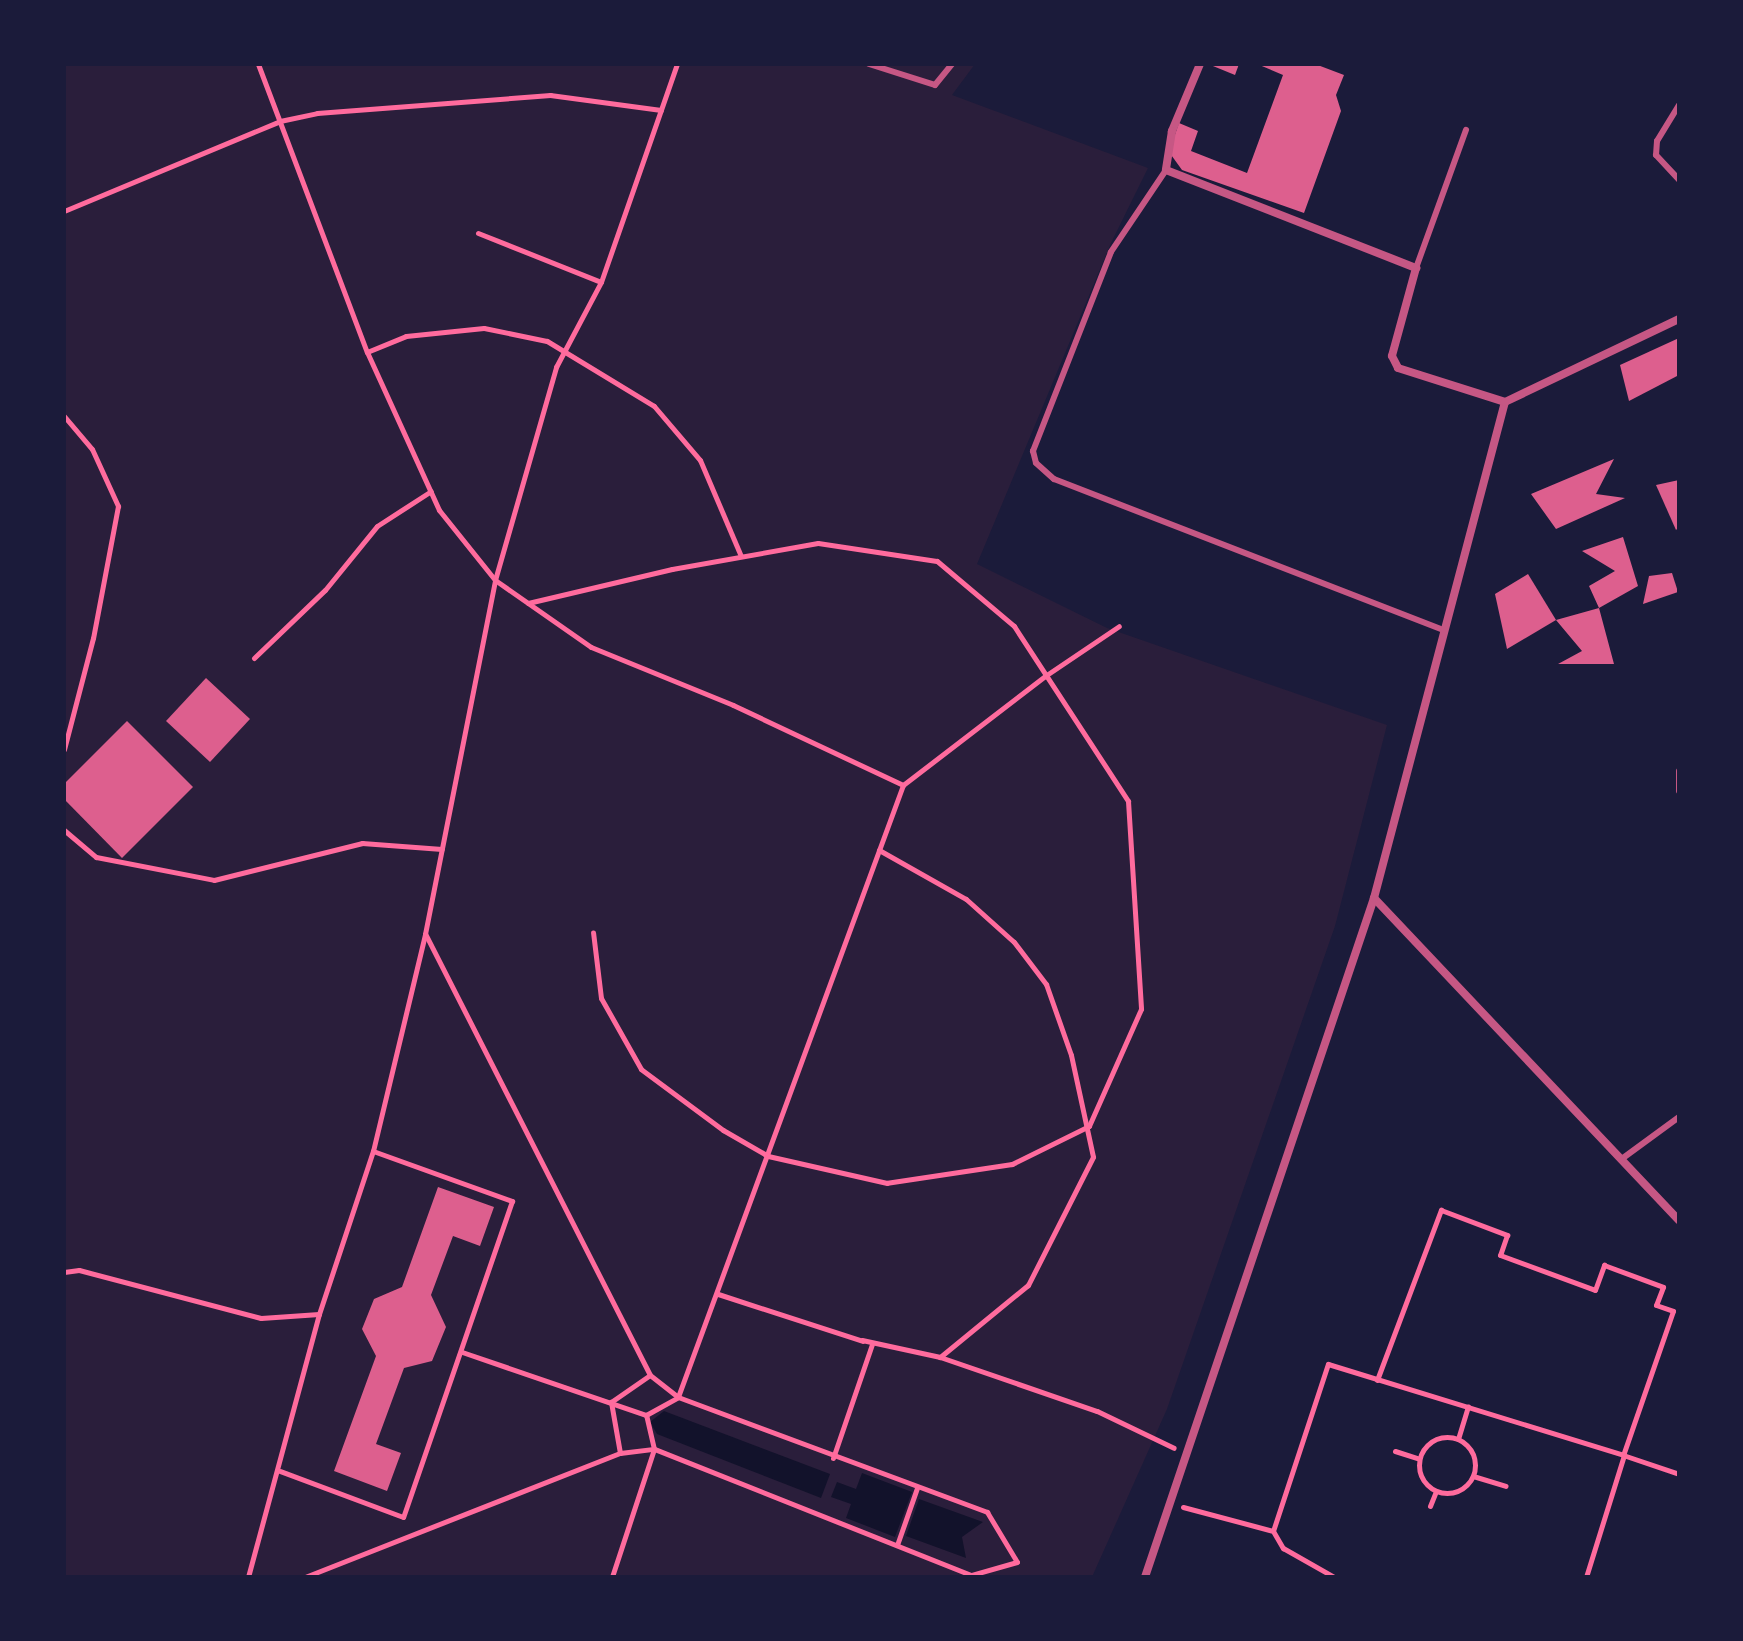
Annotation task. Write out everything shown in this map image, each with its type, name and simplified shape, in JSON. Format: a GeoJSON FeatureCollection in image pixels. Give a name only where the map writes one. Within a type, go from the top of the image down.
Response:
{"type":"FeatureCollection","features":[{"type":"Feature","properties":{"kind":"street"},"geometry":{"type":"LineString","coordinates":[[1200,64],[1172,131],[1166,170],[1416,268],[1392,356],[1398,368],[1505,402],[1679,319]]}},
{"type":"Feature","properties":{"kind":"street"},"geometry":{"type":"LineString","coordinates":[[1145,1577],[1189,1456],[1374,898],[1505,402]]}},
{"type":"Feature","properties":{"kind":"street"},"geometry":{"type":"LineString","coordinates":[[1374,898],[1679,1220]]}},
{"type":"Feature","properties":{"kind":"lane"},"geometry":{"type":"LineString","coordinates":[[869,64],[935,85],[952,64]]}},
{"type":"Feature","properties":{"kind":"lane"},"geometry":{"type":"LineString","coordinates":[[1679,105],[1657,141],[1656,155],[1679,180]]}},
{"type":"Feature","properties":{"kind":"lane"},"geometry":{"type":"LineString","coordinates":[[1416,268],[1466,130]]}},
{"type":"Feature","properties":{"kind":"lane"},"geometry":{"type":"LineString","coordinates":[[1166,170],[1111,252],[1033,451],[1036,463],[1054,479],[1443,630]]}},
{"type":"Feature","properties":{"kind":"lane"},"geometry":{"type":"LineString","coordinates":[[1679,771],[1679,791]]}},
{"type":"Feature","properties":{"kind":"lane"},"geometry":{"type":"LineString","coordinates":[[1623,1158],[1679,1117]]}},
{"type":"Feature","properties":{"kind":"path"},"geometry":{"type":"LineString","coordinates":[[258,64],[367,352],[439,510],[495,580],[591,647],[733,705],[903,785]]}},
{"type":"Feature","properties":{"kind":"path"},"geometry":{"type":"LineString","coordinates":[[248,1577],[280,1471],[319,1314],[373,1151],[425,934],[495,580],[564,352],[601,282],[677,64]]}},
{"type":"Feature","properties":{"kind":"path"},"geometry":{"type":"LineString","coordinates":[[64,211],[280,121],[412,104],[550,95],[661,110]]}},
{"type":"Feature","properties":{"kind":"path"},"geometry":{"type":"LineString","coordinates":[[478,233],[601,282]]}},
{"type":"Feature","properties":{"kind":"path"},"geometry":{"type":"LineString","coordinates":[[367,352],[406,336],[484,328],[547,341],[654,406],[700,460],[741,556]]}},
{"type":"Feature","properties":{"kind":"path"},"geometry":{"type":"LineString","coordinates":[[64,416],[92,449],[118,506],[93,638],[64,749]]}},
{"type":"Feature","properties":{"kind":"path"},"geometry":{"type":"LineString","coordinates":[[254,658],[325,590],[377,526],[431,491]]}},
{"type":"Feature","properties":{"kind":"path"},"geometry":{"type":"LineString","coordinates":[[528,603],[741,556],[818,543],[937,561],[1014,626],[1128,801],[1141,1009],[1089,1126],[1012,1164],[887,1183],[768,1156],[723,1130],[641,1069],[601,998],[593,932]]}},
{"type":"Feature","properties":{"kind":"path"},"geometry":{"type":"LineString","coordinates":[[462,1351],[646,1415],[678,1397],[903,785],[1045,676],[1119,626]]}},
{"type":"Feature","properties":{"kind":"path"},"geometry":{"type":"LineString","coordinates":[[64,830],[96,857],[214,880],[362,843],[442,849]]}},
{"type":"Feature","properties":{"kind":"path"},"geometry":{"type":"LineString","coordinates":[[879,850],[966,899],[1014,942],[1046,984],[1089,1126],[1093,1157],[1028,1285],[940,1357]]}},
{"type":"Feature","properties":{"kind":"path"},"geometry":{"type":"LineString","coordinates":[[305,1577],[620,1453],[654,1449],[971,1575],[1017,1562],[987,1512],[833,1458],[678,1397],[650,1375],[425,934]]}},
{"type":"Feature","properties":{"kind":"path"},"geometry":{"type":"LineString","coordinates":[[280,1471],[403,1517],[512,1201],[373,1151]]}},
{"type":"Feature","properties":{"kind":"path"},"geometry":{"type":"LineString","coordinates":[[1377,1380],[1441,1210],[1507,1235],[1500,1255],[1595,1290],[1604,1265],[1663,1287],[1656,1305],[1673,1311],[1586,1577]]}},
{"type":"Feature","properties":{"kind":"path"},"geometry":{"type":"LineString","coordinates":[[64,1272],[79,1270],[261,1318],[319,1314]]}},
{"type":"Feature","properties":{"kind":"path"},"geometry":{"type":"LineString","coordinates":[[718,1294],[874,1344],[833,1458]]}},
{"type":"Feature","properties":{"kind":"path"},"geometry":{"type":"LineString","coordinates":[[862,1340],[940,1357],[1097,1411],[1189,1456]]}},
{"type":"Feature","properties":{"kind":"path"},"geometry":{"type":"LineString","coordinates":[[1273,1531],[1328,1364],[1679,1474]]}},
{"type":"Feature","properties":{"kind":"path"},"geometry":{"type":"LineString","coordinates":[[611,1402],[650,1375]]}},
{"type":"Feature","properties":{"kind":"path"},"geometry":{"type":"LineString","coordinates":[[611,1402],[620,1453]]}},
{"type":"Feature","properties":{"kind":"path"},"geometry":{"type":"LineString","coordinates":[[1458,1439],[1468,1407]]}},
{"type":"Feature","properties":{"kind":"path"},"geometry":{"type":"LineString","coordinates":[[612,1577],[654,1449],[646,1415]]}},
{"type":"Feature","properties":{"kind":"path"},"geometry":{"type":"LineString","coordinates":[[1419,1459],[1434,1439],[1458,1439]]}},
{"type":"Feature","properties":{"kind":"path"},"geometry":{"type":"LineString","coordinates":[[1419,1459],[1425,1483],[1436,1491],[1464,1488],[1473,1476],[1475,1462],[1458,1439]]}},
{"type":"Feature","properties":{"kind":"path"},"geometry":{"type":"LineString","coordinates":[[1395,1451],[1419,1459]]}},
{"type":"Feature","properties":{"kind":"path"},"geometry":{"type":"LineString","coordinates":[[1473,1476],[1505,1486]]}},
{"type":"Feature","properties":{"kind":"path"},"geometry":{"type":"LineString","coordinates":[[897,1545],[917,1488]]}},
{"type":"Feature","properties":{"kind":"path"},"geometry":{"type":"LineString","coordinates":[[1430,1506],[1436,1491]]}},
{"type":"Feature","properties":{"kind":"path"},"geometry":{"type":"LineString","coordinates":[[1171,1504],[1273,1531],[1283,1548],[1334,1577]]}},
{"type":"Feature","properties":{"kind":"shaded area"},"geometry":{"type":"Polygon","coordinates":[[[64,64],[975,64],[952,95],[1148,168],[1111,243],[977,564],[1107,628],[1387,725],[1335,926],[1167,1409],[1092,1577],[64,1577],[64,64]]]}},
{"type":"Feature","properties":{"kind":"shaded area"},"geometry":{"type":"Polygon","coordinates":[[[664,1411],[830,1474],[821,1498],[657,1434],[650,1422],[664,1411]]]}},
{"type":"Feature","properties":{"kind":"shaded area"},"geometry":{"type":"Polygon","coordinates":[[[862,1473],[912,1492],[895,1537],[846,1518],[851,1504],[831,1497],[837,1482],[856,1489],[862,1473]]]}},
{"type":"Feature","properties":{"kind":"shaded area"},"geometry":{"type":"Polygon","coordinates":[[[919,1499],[983,1522],[962,1537],[966,1558],[906,1536],[919,1499]]]}},
{"type":"Feature","properties":{"kind":"building"},"geometry":{"type":"Polygon","coordinates":[[[1208,64],[1239,64],[1235,75],[1208,64]]]}},
{"type":"Feature","properties":{"kind":"building"},"geometry":{"type":"Polygon","coordinates":[[[1257,64],[1315,64],[1344,75],[1336,95],[1341,111],[1304,213],[1182,170],[1169,152],[1179,123],[1198,131],[1191,151],[1247,173],[1283,75],[1257,64]]]}},
{"type":"Feature","properties":{"kind":"building"},"geometry":{"type":"Polygon","coordinates":[[[1679,338],[1679,375],[1629,401],[1620,365],[1679,338]]]}},
{"type":"Feature","properties":{"kind":"building"},"geometry":{"type":"Polygon","coordinates":[[[1614,459],[1596,494],[1625,498],[1556,529],[1531,494],[1614,459]]]}},
{"type":"Feature","properties":{"kind":"building"},"geometry":{"type":"Polygon","coordinates":[[[1679,480],[1679,527],[1676,530],[1656,485],[1679,480]]]}},
{"type":"Feature","properties":{"kind":"building"},"geometry":{"type":"Polygon","coordinates":[[[1623,537],[1638,586],[1599,608],[1589,586],[1615,571],[1582,551],[1623,537]]]}},
{"type":"Feature","properties":{"kind":"building"},"geometry":{"type":"Polygon","coordinates":[[[1672,573],[1678,592],[1643,604],[1649,576],[1672,573]]]}},
{"type":"Feature","properties":{"kind":"building"},"geometry":{"type":"Polygon","coordinates":[[[1528,574],[1556,620],[1507,649],[1495,594],[1528,574]]]}},
{"type":"Feature","properties":{"kind":"building"},"geometry":{"type":"Polygon","coordinates":[[[1599,608],[1614,664],[1558,664],[1582,651],[1556,620],[1599,608]]]}},
{"type":"Feature","properties":{"kind":"building"},"geometry":{"type":"Polygon","coordinates":[[[206,678],[250,719],[210,762],[166,721],[206,678]]]}},
{"type":"Feature","properties":{"kind":"building"},"geometry":{"type":"Polygon","coordinates":[[[127,721],[193,787],[122,858],[64,799],[64,784],[127,721]]]}},
{"type":"Feature","properties":{"kind":"building"},"geometry":{"type":"Polygon","coordinates":[[[438,1187],[494,1207],[480,1246],[453,1236],[431,1295],[446,1327],[432,1361],[404,1368],[376,1444],[401,1453],[387,1491],[334,1471],[376,1356],[362,1329],[374,1299],[402,1287],[438,1187]]]}}]}
